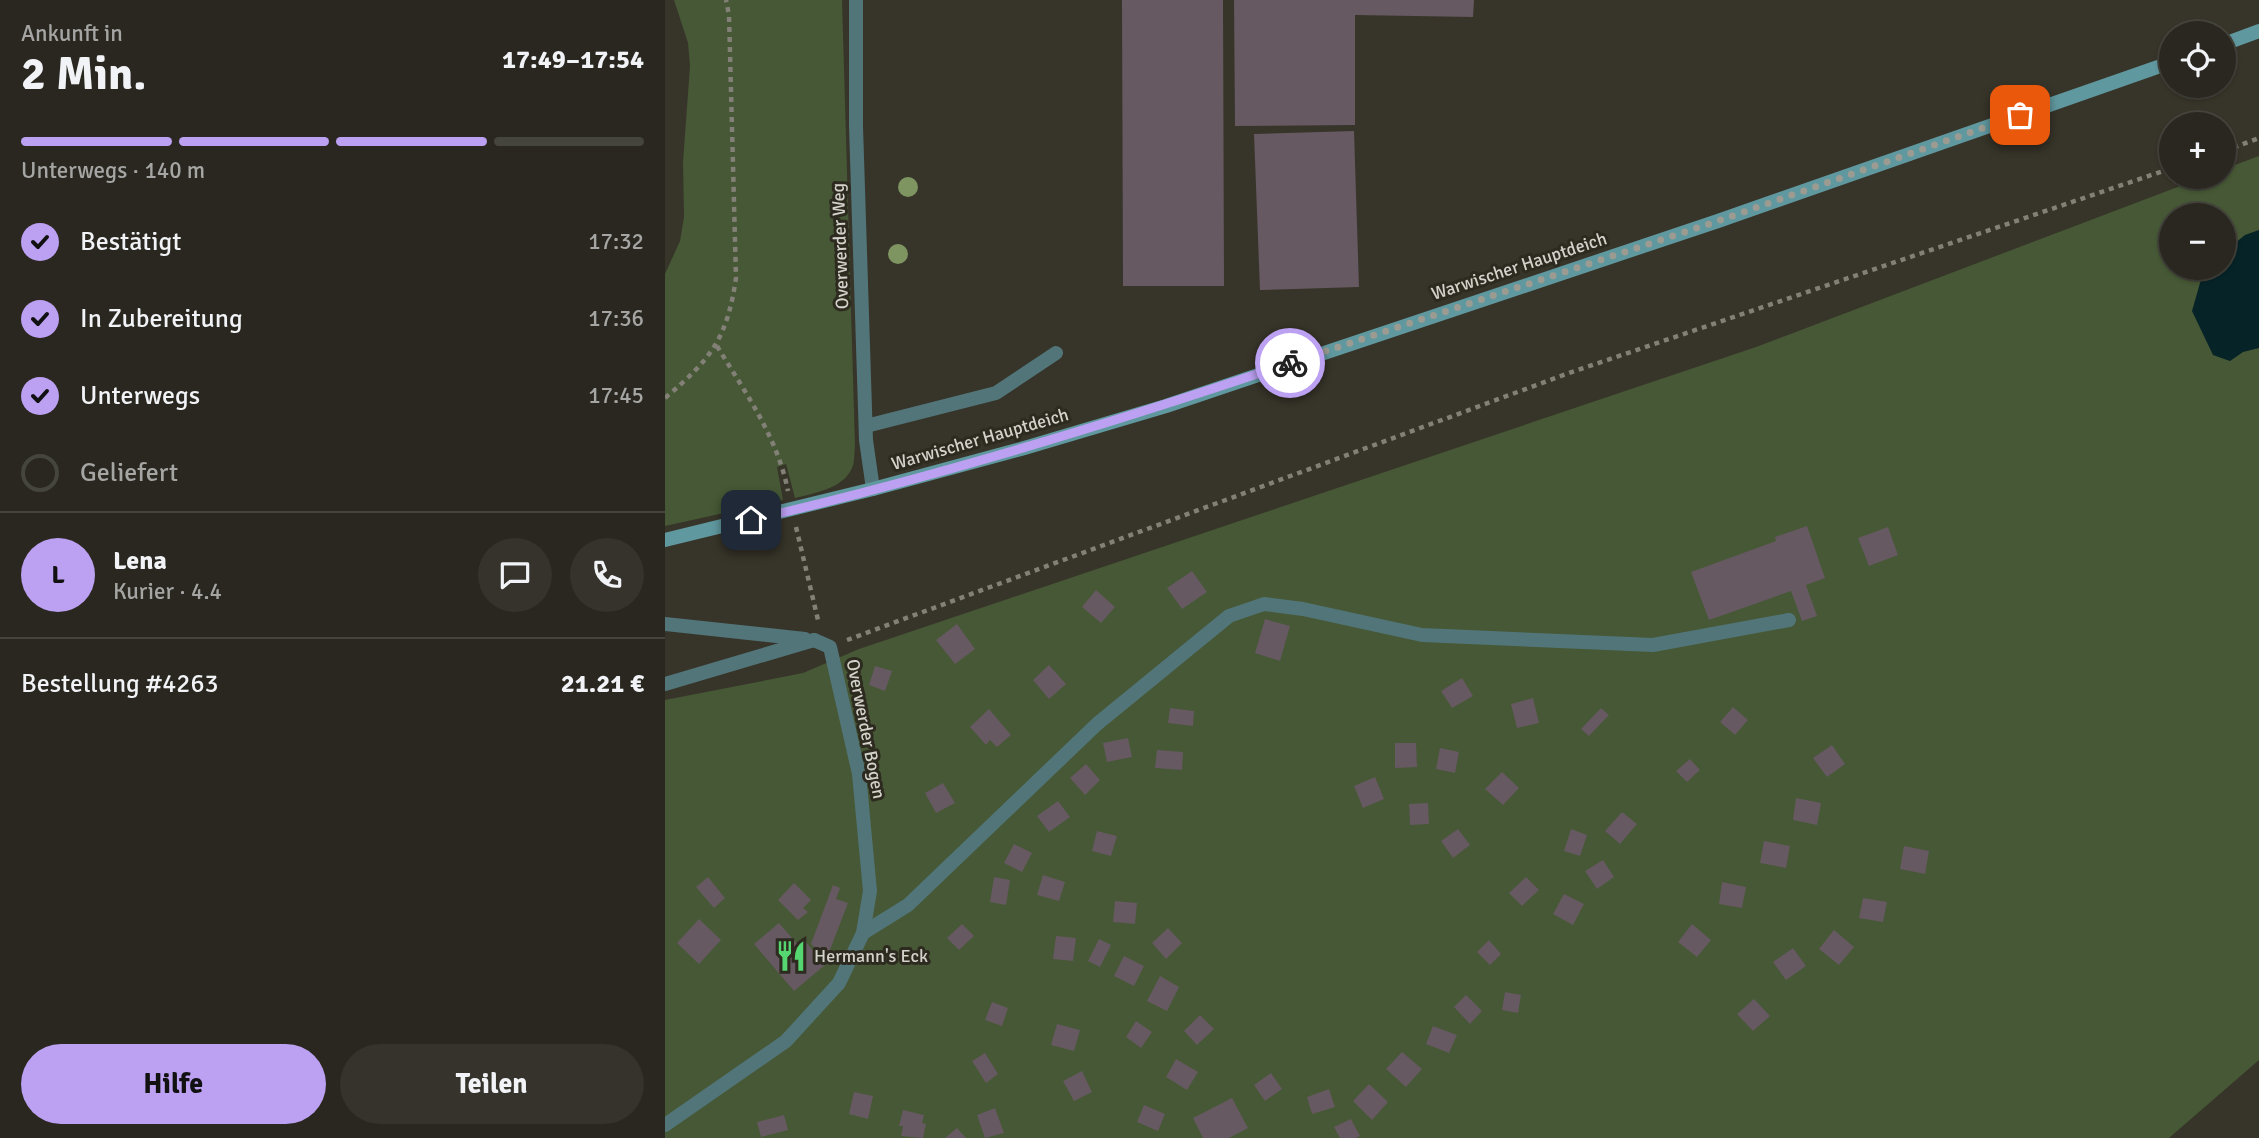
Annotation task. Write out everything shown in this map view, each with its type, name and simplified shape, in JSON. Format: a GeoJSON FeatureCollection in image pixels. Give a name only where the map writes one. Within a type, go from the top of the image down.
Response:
{"type":"FeatureCollection","features":[{"type":"Feature","properties":{"kind":"street","name":"Overwerder Weg"},"geometry":{"type":"LineString","coordinates":[[856,0],[856,126],[866,426],[873,489]]}},
{"type":"Feature","properties":{"kind":"street"},"geometry":{"type":"LineString","coordinates":[[2236,40],[2259,32]]}},
{"type":"Feature","properties":{"kind":"street","name":"Warwischer Hauptdeich"},"geometry":{"type":"LineString","coordinates":[[665,540],[792,511],[1021,449],[1166,405],[1718,221],[2159,67]]}},
{"type":"Feature","properties":{"kind":"street"},"geometry":{"type":"LineString","coordinates":[[866,426],[996,393],[1056,353]]}},
{"type":"Feature","properties":{"kind":"street"},"geometry":{"type":"LineString","coordinates":[[863,933],[908,905],[1097,724],[1229,616],[1264,604],[1303,608],[1422,635],[1653,645],[1789,620]]}},
{"type":"Feature","properties":{"kind":"street","name":"Overwerder Bogen"},"geometry":{"type":"LineString","coordinates":[[665,624],[814,640],[830,647],[859,774],[870,891],[863,933],[839,983],[786,1041],[665,1125]]}},
{"type":"Feature","properties":{"kind":"street"},"geometry":{"type":"LineString","coordinates":[[665,684],[814,640]]}},
{"type":"Feature","properties":{"kind":"path"},"geometry":{"type":"LineString","coordinates":[[665,398],[692,375],[717,346],[732,306],[736,278],[729,15],[726,0]]}},
{"type":"Feature","properties":{"kind":"path"},"geometry":{"type":"LineString","coordinates":[[2236,146],[2259,138]]}},
{"type":"Feature","properties":{"kind":"path"},"geometry":{"type":"LineString","coordinates":[[830,647],[1569,373],[2159,172]]}},
{"type":"Feature","properties":{"kind":"path"},"geometry":{"type":"LineString","coordinates":[[717,346],[769,433],[782,463],[817,617]]}},
{"type":"Feature","properties":{"kind":"green space"},"geometry":{"type":"Polygon","coordinates":[[[674,0],[842,0],[855,446],[853,466],[848,475],[827,489],[795,498],[786,464],[777,467],[783,500],[665,526],[665,274],[680,241],[684,217],[683,162],[690,66],[688,43],[674,0]]]}},
{"type":"Feature","properties":{"kind":"green space"},"geometry":{"type":"Polygon","coordinates":[[[2259,156],[2259,1060],[2169,1138],[665,1138],[665,700],[803,673],[859,649],[1756,347],[2172,189],[2236,189],[2236,165],[2259,156]]]}},
{"type":"Feature","properties":{"kind":"water"},"geometry":{"type":"Polygon","coordinates":[[[2259,230],[2259,348],[2243,352],[2230,361],[2213,355],[2192,311],[2201,280],[2236,280],[2236,242],[2245,235],[2259,230]]]}},
{"type":"Feature","properties":{"kind":"building"},"geometry":{"type":"Polygon","coordinates":[[[1122,0],[1223,0],[1224,286],[1123,286],[1122,0]]]}},
{"type":"Feature","properties":{"kind":"building"},"geometry":{"type":"Polygon","coordinates":[[[1234,0],[1474,0],[1473,17],[1355,15],[1355,125],[1235,126],[1234,0]]]}},
{"type":"Feature","properties":{"kind":"building"},"geometry":{"type":"Polygon","coordinates":[[[1354,131],[1359,287],[1260,290],[1254,134],[1354,131]]]}},
{"type":"Feature","properties":{"kind":"building"},"geometry":{"type":"Polygon","coordinates":[[[1807,526],[1825,578],[1806,585],[1817,616],[1802,621],[1791,591],[1709,620],[1691,572],[1776,541],[1775,537],[1807,526]]]}},
{"type":"Feature","properties":{"kind":"building"},"geometry":{"type":"Polygon","coordinates":[[[1888,527],[1898,555],[1869,566],[1858,538],[1888,527]]]}},
{"type":"Feature","properties":{"kind":"building"},"geometry":{"type":"Polygon","coordinates":[[[1192,571],[1207,592],[1182,609],[1167,588],[1192,571]]]}},
{"type":"Feature","properties":{"kind":"building"},"geometry":{"type":"Polygon","coordinates":[[[1096,590],[1115,607],[1101,623],[1082,607],[1096,590]]]}},
{"type":"Feature","properties":{"kind":"building"},"geometry":{"type":"Polygon","coordinates":[[[1265,619],[1290,626],[1280,661],[1255,653],[1265,619]]]}},
{"type":"Feature","properties":{"kind":"building"},"geometry":{"type":"Polygon","coordinates":[[[957,624],[975,649],[955,664],[936,640],[957,624]]]}},
{"type":"Feature","properties":{"kind":"building"},"geometry":{"type":"Polygon","coordinates":[[[1049,665],[1066,684],[1049,699],[1033,680],[1049,665]]]}},
{"type":"Feature","properties":{"kind":"building"},"geometry":{"type":"Polygon","coordinates":[[[875,666],[892,671],[885,691],[869,685],[875,666]]]}},
{"type":"Feature","properties":{"kind":"building"},"geometry":{"type":"Polygon","coordinates":[[[1462,678],[1473,696],[1452,708],[1441,691],[1462,678]]]}},
{"type":"Feature","properties":{"kind":"building"},"geometry":{"type":"Polygon","coordinates":[[[1533,698],[1539,723],[1517,728],[1511,704],[1533,698]]]}},
{"type":"Feature","properties":{"kind":"building"},"geometry":{"type":"Polygon","coordinates":[[[1733,707],[1748,720],[1735,735],[1720,722],[1733,707]]]}},
{"type":"Feature","properties":{"kind":"building"},"geometry":{"type":"Polygon","coordinates":[[[1170,708],[1194,711],[1193,726],[1168,723],[1170,708]]]}},
{"type":"Feature","properties":{"kind":"building"},"geometry":{"type":"Polygon","coordinates":[[[1601,708],[1609,715],[1589,736],[1581,729],[1601,708]]]}},
{"type":"Feature","properties":{"kind":"building"},"geometry":{"type":"Polygon","coordinates":[[[989,709],[1011,735],[997,747],[990,740],[986,745],[970,727],[989,709]]]}},
{"type":"Feature","properties":{"kind":"building"},"geometry":{"type":"Polygon","coordinates":[[[1128,738],[1132,757],[1107,762],[1103,743],[1128,738]]]}},
{"type":"Feature","properties":{"kind":"building"},"geometry":{"type":"Polygon","coordinates":[[[1395,743],[1416,743],[1417,767],[1395,768],[1395,743]]]}},
{"type":"Feature","properties":{"kind":"building"},"geometry":{"type":"Polygon","coordinates":[[[1832,745],[1845,764],[1827,777],[1813,758],[1832,745]]]}},
{"type":"Feature","properties":{"kind":"building"},"geometry":{"type":"Polygon","coordinates":[[[1440,748],[1459,752],[1455,773],[1436,769],[1440,748]]]}},
{"type":"Feature","properties":{"kind":"building"},"geometry":{"type":"Polygon","coordinates":[[[1157,750],[1183,752],[1182,770],[1155,768],[1157,750]]]}},
{"type":"Feature","properties":{"kind":"building"},"geometry":{"type":"Polygon","coordinates":[[[1690,759],[1700,770],[1687,782],[1676,771],[1690,759]]]}},
{"type":"Feature","properties":{"kind":"building"},"geometry":{"type":"Polygon","coordinates":[[[1086,764],[1100,780],[1085,795],[1070,778],[1086,764]]]}},
{"type":"Feature","properties":{"kind":"building"},"geometry":{"type":"Polygon","coordinates":[[[1502,772],[1519,788],[1503,805],[1485,789],[1502,772]]]}},
{"type":"Feature","properties":{"kind":"building"},"geometry":{"type":"Polygon","coordinates":[[[1375,777],[1384,799],[1363,808],[1354,786],[1375,777]]]}},
{"type":"Feature","properties":{"kind":"building"},"geometry":{"type":"Polygon","coordinates":[[[943,783],[955,803],[936,813],[925,793],[943,783]]]}},
{"type":"Feature","properties":{"kind":"building"},"geometry":{"type":"Polygon","coordinates":[[[1796,798],[1821,803],[1817,825],[1793,820],[1796,798]]]}},
{"type":"Feature","properties":{"kind":"building"},"geometry":{"type":"Polygon","coordinates":[[[1058,801],[1070,817],[1049,832],[1037,816],[1058,801]]]}},
{"type":"Feature","properties":{"kind":"building"},"geometry":{"type":"Polygon","coordinates":[[[1428,803],[1429,824],[1410,825],[1409,804],[1428,803]]]}},
{"type":"Feature","properties":{"kind":"building"},"geometry":{"type":"Polygon","coordinates":[[[1622,812],[1637,824],[1620,844],[1605,831],[1622,812]]]}},
{"type":"Feature","properties":{"kind":"building"},"geometry":{"type":"Polygon","coordinates":[[[1458,829],[1470,845],[1453,858],[1441,841],[1458,829]]]}},
{"type":"Feature","properties":{"kind":"building"},"geometry":{"type":"Polygon","coordinates":[[[1571,829],[1587,835],[1580,856],[1564,851],[1571,829]]]}},
{"type":"Feature","properties":{"kind":"building"},"geometry":{"type":"Polygon","coordinates":[[[1097,831],[1117,836],[1111,856],[1092,851],[1097,831]]]}},
{"type":"Feature","properties":{"kind":"building"},"geometry":{"type":"Polygon","coordinates":[[[1764,841],[1790,846],[1786,868],[1760,863],[1764,841]]]}},
{"type":"Feature","properties":{"kind":"building"},"geometry":{"type":"Polygon","coordinates":[[[1014,844],[1032,853],[1022,872],[1004,863],[1014,844]]]}},
{"type":"Feature","properties":{"kind":"building"},"geometry":{"type":"Polygon","coordinates":[[[1904,846],[1929,851],[1925,874],[1900,869],[1904,846]]]}},
{"type":"Feature","properties":{"kind":"building"},"geometry":{"type":"Polygon","coordinates":[[[1603,860],[1614,877],[1597,889],[1585,871],[1603,860]]]}},
{"type":"Feature","properties":{"kind":"building"},"geometry":{"type":"Polygon","coordinates":[[[1043,875],[1065,882],[1059,901],[1037,895],[1043,875]]]}},
{"type":"Feature","properties":{"kind":"building"},"geometry":{"type":"Polygon","coordinates":[[[708,877],[725,898],[714,908],[696,887],[708,877]]]}},
{"type":"Feature","properties":{"kind":"building"},"geometry":{"type":"Polygon","coordinates":[[[994,877],[1010,880],[1006,905],[990,902],[994,877]]]}},
{"type":"Feature","properties":{"kind":"building"},"geometry":{"type":"Polygon","coordinates":[[[1526,877],[1539,890],[1522,906],[1509,893],[1526,877]]]}},
{"type":"Feature","properties":{"kind":"building"},"geometry":{"type":"Polygon","coordinates":[[[1722,882],[1746,887],[1742,908],[1719,904],[1722,882]]]}},
{"type":"Feature","properties":{"kind":"building"},"geometry":{"type":"Polygon","coordinates":[[[794,883],[811,900],[803,908],[808,912],[798,920],[778,900],[794,883]]]}},
{"type":"Feature","properties":{"kind":"building"},"geometry":{"type":"Polygon","coordinates":[[[833,885],[840,888],[836,899],[848,903],[828,955],[811,944],[833,885]]]}},
{"type":"Feature","properties":{"kind":"building"},"geometry":{"type":"Polygon","coordinates":[[[1564,894],[1584,904],[1573,925],[1553,914],[1564,894]]]}},
{"type":"Feature","properties":{"kind":"building"},"geometry":{"type":"Polygon","coordinates":[[[1863,898],[1887,902],[1883,922],[1859,918],[1863,898]]]}},
{"type":"Feature","properties":{"kind":"building"},"geometry":{"type":"Polygon","coordinates":[[[1115,901],[1137,903],[1135,924],[1113,922],[1115,901]]]}},
{"type":"Feature","properties":{"kind":"building"},"geometry":{"type":"Polygon","coordinates":[[[699,919],[721,940],[699,964],[677,943],[699,919]]]}},
{"type":"Feature","properties":{"kind":"building","name":"Hermann's Eck"},"geometry":{"type":"Polygon","coordinates":[[[779,923],[799,946],[805,941],[825,965],[794,991],[754,944],[779,923]]]}},
{"type":"Feature","properties":{"kind":"building"},"geometry":{"type":"Polygon","coordinates":[[[962,924],[974,936],[959,950],[947,938],[962,924]]]}},
{"type":"Feature","properties":{"kind":"building"},"geometry":{"type":"Polygon","coordinates":[[[1692,924],[1711,940],[1697,957],[1678,942],[1692,924]]]}},
{"type":"Feature","properties":{"kind":"building"},"geometry":{"type":"Polygon","coordinates":[[[1168,928],[1182,943],[1166,959],[1152,943],[1168,928]]]}},
{"type":"Feature","properties":{"kind":"building"},"geometry":{"type":"Polygon","coordinates":[[[1834,930],[1854,947],[1839,965],[1819,949],[1834,930]]]}},
{"type":"Feature","properties":{"kind":"building"},"geometry":{"type":"Polygon","coordinates":[[[1056,936],[1076,938],[1073,961],[1053,959],[1056,936]]]}},
{"type":"Feature","properties":{"kind":"building"},"geometry":{"type":"Polygon","coordinates":[[[1099,939],[1111,945],[1100,967],[1088,961],[1099,939]]]}},
{"type":"Feature","properties":{"kind":"building"},"geometry":{"type":"Polygon","coordinates":[[[1489,940],[1501,954],[1490,965],[1477,952],[1489,940]]]}},
{"type":"Feature","properties":{"kind":"building"},"geometry":{"type":"Polygon","coordinates":[[[1793,948],[1806,966],[1786,980],[1773,962],[1793,948]]]}},
{"type":"Feature","properties":{"kind":"building"},"geometry":{"type":"Polygon","coordinates":[[[1124,956],[1144,966],[1134,986],[1114,976],[1124,956]]]}},
{"type":"Feature","properties":{"kind":"building"},"geometry":{"type":"Polygon","coordinates":[[[1160,976],[1179,987],[1167,1011],[1147,1001],[1160,976]]]}},
{"type":"Feature","properties":{"kind":"building"},"geometry":{"type":"Polygon","coordinates":[[[1505,992],[1521,995],[1518,1013],[1502,1010],[1505,992]]]}},
{"type":"Feature","properties":{"kind":"building"},"geometry":{"type":"Polygon","coordinates":[[[1466,995],[1482,1011],[1470,1024],[1454,1007],[1466,995]]]}},
{"type":"Feature","properties":{"kind":"building"},"geometry":{"type":"Polygon","coordinates":[[[1754,999],[1770,1016],[1753,1031],[1737,1014],[1754,999]]]}},
{"type":"Feature","properties":{"kind":"building"},"geometry":{"type":"Polygon","coordinates":[[[992,1002],[1008,1008],[1002,1026],[985,1020],[992,1002]]]}},
{"type":"Feature","properties":{"kind":"building"},"geometry":{"type":"Polygon","coordinates":[[[1200,1015],[1214,1029],[1197,1045],[1184,1031],[1200,1015]]]}},
{"type":"Feature","properties":{"kind":"building"},"geometry":{"type":"Polygon","coordinates":[[[1136,1021],[1152,1032],[1141,1048],[1126,1037],[1136,1021]]]}},
{"type":"Feature","properties":{"kind":"building"},"geometry":{"type":"Polygon","coordinates":[[[1057,1024],[1080,1030],[1074,1051],[1051,1045],[1057,1024]]]}},
{"type":"Feature","properties":{"kind":"building"},"geometry":{"type":"Polygon","coordinates":[[[1433,1026],[1457,1035],[1449,1053],[1426,1044],[1433,1026]]]}},
{"type":"Feature","properties":{"kind":"building"},"geometry":{"type":"Polygon","coordinates":[[[1402,1052],[1422,1069],[1406,1087],[1386,1069],[1402,1052]]]}},
{"type":"Feature","properties":{"kind":"building"},"geometry":{"type":"Polygon","coordinates":[[[985,1053],[998,1074],[986,1083],[972,1061],[985,1053]]]}},
{"type":"Feature","properties":{"kind":"building"},"geometry":{"type":"Polygon","coordinates":[[[1176,1059],[1198,1072],[1187,1090],[1166,1077],[1176,1059]]]}},
{"type":"Feature","properties":{"kind":"building"},"geometry":{"type":"Polygon","coordinates":[[[1082,1071],[1092,1092],[1074,1101],[1063,1081],[1082,1071]]]}},
{"type":"Feature","properties":{"kind":"building"},"geometry":{"type":"Polygon","coordinates":[[[1271,1073],[1282,1089],[1265,1101],[1254,1085],[1271,1073]]]}},
{"type":"Feature","properties":{"kind":"building"},"geometry":{"type":"Polygon","coordinates":[[[1369,1084],[1388,1102],[1372,1120],[1353,1101],[1369,1084]]]}},
{"type":"Feature","properties":{"kind":"building"},"geometry":{"type":"Polygon","coordinates":[[[1329,1089],[1335,1107],[1312,1114],[1307,1097],[1329,1089]]]}},
{"type":"Feature","properties":{"kind":"building"},"geometry":{"type":"Polygon","coordinates":[[[854,1092],[873,1096],[868,1119],[849,1114],[854,1092]]]}},
{"type":"Feature","properties":{"kind":"building"},"geometry":{"type":"Polygon","coordinates":[[[1232,1098],[1248,1128],[1229,1138],[1203,1138],[1193,1118],[1232,1098]]]}},
{"type":"Feature","properties":{"kind":"building"},"geometry":{"type":"Polygon","coordinates":[[[1144,1105],[1165,1114],[1158,1131],[1137,1122],[1144,1105]]]}},
{"type":"Feature","properties":{"kind":"building"},"geometry":{"type":"Polygon","coordinates":[[[995,1108],[1004,1133],[985,1138],[977,1115],[995,1108]]]}},
{"type":"Feature","properties":{"kind":"building"},"geometry":{"type":"Polygon","coordinates":[[[903,1110],[924,1115],[922,1123],[926,1124],[923,1138],[901,1136],[903,1126],[899,1126],[903,1110]]]}},
{"type":"Feature","properties":{"kind":"building"},"geometry":{"type":"Polygon","coordinates":[[[784,1115],[788,1130],[761,1137],[757,1122],[784,1115]]]}},
{"type":"Feature","properties":{"kind":"building"},"geometry":{"type":"Polygon","coordinates":[[[1351,1119],[1360,1136],[1340,1138],[1334,1127],[1351,1119]]]}},
{"type":"Feature","properties":{"kind":"building"},"geometry":{"type":"Polygon","coordinates":[[[957,1128],[966,1138],[945,1138],[957,1128]]]}},
{"type":"Feature","properties":{"kind":"way so far"},"geometry":{"type":"LineString","coordinates":[[1290,363],[1718,221],[2020,115]]}},
{"type":"Feature","properties":{"kind":"place","name":"Hermann's Eck"},"geometry":{"type":"Point","coordinates":[791,956]}},
{"type":"Feature","properties":{"kind":"route"},"geometry":{"type":"LineString","coordinates":[[751,520],[1021,449],[1166,405],[1290,363]]}}]}
